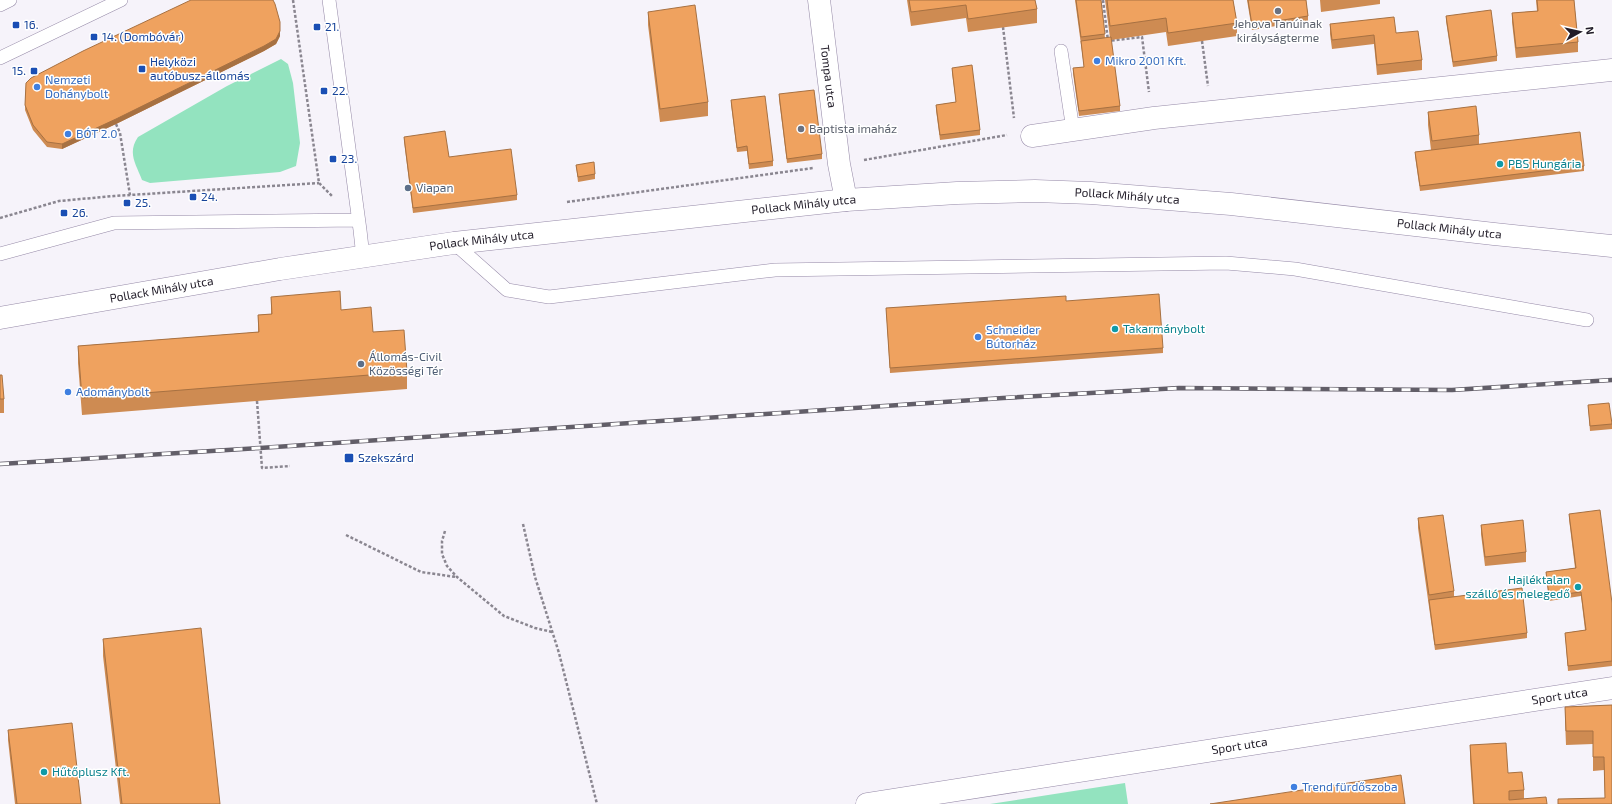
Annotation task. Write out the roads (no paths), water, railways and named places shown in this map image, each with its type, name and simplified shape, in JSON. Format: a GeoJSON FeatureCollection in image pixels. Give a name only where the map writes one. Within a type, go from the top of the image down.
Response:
{"type":"FeatureCollection","features":[{"type":"Feature","properties":{"kind":"main road","name":"Tompa utca"},"geometry":{"type":"LineString","coordinates":[[818,0],[839,164],[846,200]]}},
{"type":"Feature","properties":{"kind":"main road"},"geometry":{"type":"LineString","coordinates":[[1032,136],[1154,118],[1612,70]]}},
{"type":"Feature","properties":{"kind":"main road","name":"Pollack Mihály utca"},"geometry":{"type":"LineString","coordinates":[[0,318],[280,268],[454,243],[846,200],[957,193],[1091,193],[1231,204],[1486,234],[1612,246]]}},
{"type":"Feature","properties":{"kind":"main road","name":"Sport utca"},"geometry":{"type":"LineString","coordinates":[[867,804],[1612,688]]}},
{"type":"Feature","properties":{"kind":"lane"},"geometry":{"type":"LineString","coordinates":[[0,5],[10,0]]}},
{"type":"Feature","properties":{"kind":"lane"},"geometry":{"type":"LineString","coordinates":[[0,58],[121,0]]}},
{"type":"Feature","properties":{"kind":"lane"},"geometry":{"type":"LineString","coordinates":[[329,0],[362,257]]}},
{"type":"Feature","properties":{"kind":"lane"},"geometry":{"type":"LineString","coordinates":[[1061,51],[1073,130]]}},
{"type":"Feature","properties":{"kind":"lane"},"geometry":{"type":"LineString","coordinates":[[0,254],[114,223],[358,220]]}},
{"type":"Feature","properties":{"kind":"lane"},"geometry":{"type":"LineString","coordinates":[[454,243],[507,290],[549,297],[775,270],[1226,263],[1295,269],[1587,320]]}},
{"type":"Feature","properties":{"kind":"railway"},"geometry":{"type":"LineString","coordinates":[[0,464],[1003,398],[1179,388],[1452,390],[1612,380]]}},
{"type":"Feature","properties":{"kind":"place","name":"Jehova Tanúinak királyságterme"},"geometry":{"type":"Point","coordinates":[1278,11]}},
{"type":"Feature","properties":{"kind":"place","name":"16."},"geometry":{"type":"Point","coordinates":[16,25]}},
{"type":"Feature","properties":{"kind":"place","name":"21."},"geometry":{"type":"Point","coordinates":[317,27]}},
{"type":"Feature","properties":{"kind":"place","name":"14. (Dombóvár)"},"geometry":{"type":"Point","coordinates":[94,37]}},
{"type":"Feature","properties":{"kind":"place","name":"Mikro 2001 Kft."},"geometry":{"type":"Point","coordinates":[1097,61]}},
{"type":"Feature","properties":{"kind":"place","name":"Helyközi autóbusz-állomás"},"geometry":{"type":"Point","coordinates":[142,69]}},
{"type":"Feature","properties":{"kind":"place","name":"15."},"geometry":{"type":"Point","coordinates":[34,71]}},
{"type":"Feature","properties":{"kind":"place","name":"Nemzeti Dohánybolt"},"geometry":{"type":"Point","coordinates":[37,87]}},
{"type":"Feature","properties":{"kind":"place","name":"22."},"geometry":{"type":"Point","coordinates":[324,91]}},
{"type":"Feature","properties":{"kind":"place","name":"Baptista imaház"},"geometry":{"type":"Point","coordinates":[801,129]}},
{"type":"Feature","properties":{"kind":"place","name":"BÓT 2.0"},"geometry":{"type":"Point","coordinates":[68,134]}},
{"type":"Feature","properties":{"kind":"place","name":"23."},"geometry":{"type":"Point","coordinates":[333,159]}},
{"type":"Feature","properties":{"kind":"place","name":"PBS Hungária"},"geometry":{"type":"Point","coordinates":[1500,164]}},
{"type":"Feature","properties":{"kind":"place","name":"Viapan"},"geometry":{"type":"Point","coordinates":[408,188]}},
{"type":"Feature","properties":{"kind":"place","name":"24."},"geometry":{"type":"Point","coordinates":[193,197]}},
{"type":"Feature","properties":{"kind":"place","name":"25."},"geometry":{"type":"Point","coordinates":[127,203]}},
{"type":"Feature","properties":{"kind":"place","name":"26."},"geometry":{"type":"Point","coordinates":[64,213]}},
{"type":"Feature","properties":{"kind":"place","name":"Takarmánybolt"},"geometry":{"type":"Point","coordinates":[1115,329]}},
{"type":"Feature","properties":{"kind":"place","name":"Schneider Bútorház"},"geometry":{"type":"Point","coordinates":[978,337]}},
{"type":"Feature","properties":{"kind":"place","name":"Állomás-Civil Közösségi Tér"},"geometry":{"type":"Point","coordinates":[361,364]}},
{"type":"Feature","properties":{"kind":"place","name":"Adománybolt"},"geometry":{"type":"Point","coordinates":[68,392]}},
{"type":"Feature","properties":{"kind":"place","name":"Szekszárd"},"geometry":{"type":"Point","coordinates":[349,458]}},
{"type":"Feature","properties":{"kind":"place","name":"Hajléktalan szálló és melegedő"},"geometry":{"type":"Point","coordinates":[1578,587]}},
{"type":"Feature","properties":{"kind":"place","name":"Hűtőplusz Kft."},"geometry":{"type":"Point","coordinates":[44,772]}},
{"type":"Feature","properties":{"kind":"place","name":"Trend fürdőszoba"},"geometry":{"type":"Point","coordinates":[1294,787]}}]}
